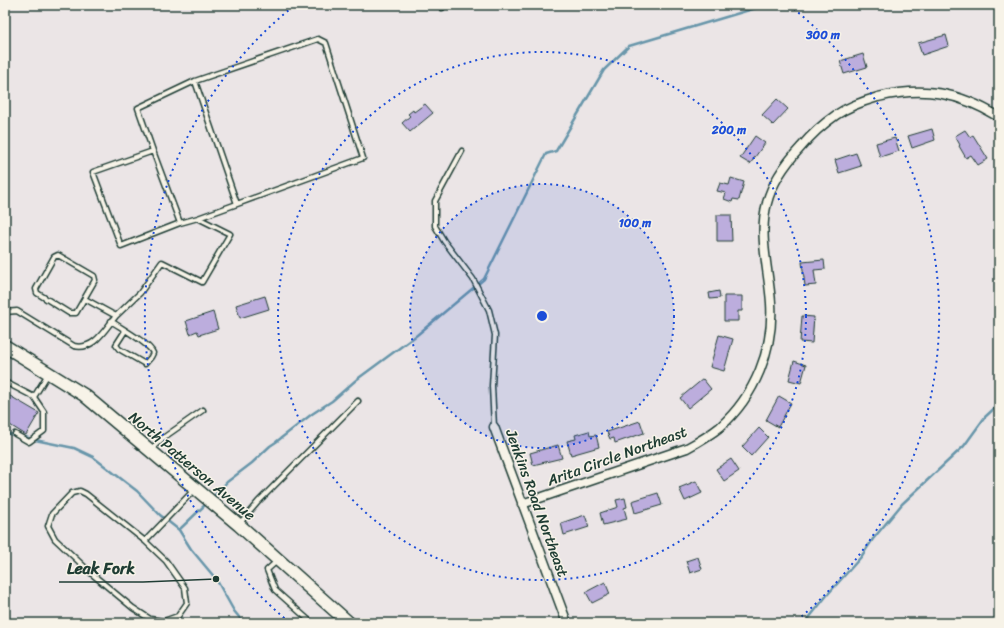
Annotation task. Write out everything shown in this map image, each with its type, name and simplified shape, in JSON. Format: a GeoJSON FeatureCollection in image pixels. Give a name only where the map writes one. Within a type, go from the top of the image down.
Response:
{"type":"FeatureCollection","features":[{"type":"Feature","properties":{"kind":"main road","name":"North Patterson Avenue"},"geometry":{"type":"LineString","coordinates":[[5,346],[84,395],[239,525],[349,623]]}},
{"type":"Feature","properties":{"kind":"street","name":"Arita Circle Northeast"},"geometry":{"type":"LineString","coordinates":[[522,504],[687,448],[716,429],[734,411],[753,385],[764,359],[768,343],[771,303],[765,256],[764,228],[766,204],[776,181],[796,152],[824,124],[837,114],[858,104],[890,94],[914,91],[930,91],[958,98],[999,117]]}},
{"type":"Feature","properties":{"kind":"street","name":"Jenkins Road Northeast"},"geometry":{"type":"LineString","coordinates":[[494,427],[567,623]]}},
{"type":"Feature","properties":{"kind":"lane"},"geometry":{"type":"LineString","coordinates":[[153,151],[94,172],[120,246],[363,158],[326,43],[318,40],[195,81],[138,108],[180,223]]}},
{"type":"Feature","properties":{"kind":"lane"},"geometry":{"type":"LineString","coordinates":[[195,81],[237,204]]}},
{"type":"Feature","properties":{"kind":"lane","name":"Jenkins Road Northeast"},"geometry":{"type":"LineString","coordinates":[[462,151],[435,200],[436,226],[448,246],[472,279],[489,310],[495,335],[492,386],[494,427]]}},
{"type":"Feature","properties":{"kind":"lane"},"geometry":{"type":"LineString","coordinates":[[5,312],[16,311],[74,346],[80,348],[89,346],[140,292],[162,262],[202,282],[230,234],[198,218]]}},
{"type":"Feature","properties":{"kind":"lane"},"geometry":{"type":"LineString","coordinates":[[58,255],[94,276],[95,280],[85,299],[76,313],[69,314],[37,293],[36,289],[54,258],[58,255]]}},
{"type":"Feature","properties":{"kind":"lane"},"geometry":{"type":"LineString","coordinates":[[85,299],[116,316]]}},
{"type":"Feature","properties":{"kind":"lane"},"geometry":{"type":"LineString","coordinates":[[111,322],[125,331],[151,348],[153,353],[145,364],[119,349],[116,345],[125,331]]}},
{"type":"Feature","properties":{"kind":"lane"},"geometry":{"type":"LineString","coordinates":[[34,397],[49,373]]}},
{"type":"Feature","properties":{"kind":"lane"},"geometry":{"type":"LineString","coordinates":[[5,382],[34,397],[44,412],[44,431],[29,442],[15,434]]}},
{"type":"Feature","properties":{"kind":"lane"},"geometry":{"type":"LineString","coordinates":[[239,525],[258,502],[358,401]]}},
{"type":"Feature","properties":{"kind":"lane"},"geometry":{"type":"LineString","coordinates":[[149,451],[163,438],[203,410]]}},
{"type":"Feature","properties":{"kind":"lane"},"geometry":{"type":"LineString","coordinates":[[145,541],[196,489]]}},
{"type":"Feature","properties":{"kind":"lane"},"geometry":{"type":"LineString","coordinates":[[80,491],[86,494],[145,541],[166,561],[185,588],[187,603],[178,616],[164,621],[150,619],[133,608],[92,574],[55,539],[48,526],[52,514],[72,493],[80,491]]}},
{"type":"Feature","properties":{"kind":"lane"},"geometry":{"type":"LineString","coordinates":[[279,560],[267,570],[275,590],[312,623]]}},
{"type":"Feature","properties":{"kind":"building"},"geometry":{"type":"Polygon","coordinates":[[[946,35],[949,46],[922,55],[918,43],[946,35]]]}},
{"type":"Feature","properties":{"kind":"building"},"geometry":{"type":"Polygon","coordinates":[[[863,54],[867,67],[844,74],[840,61],[863,54]]]}},
{"type":"Feature","properties":{"kind":"building"},"geometry":{"type":"Polygon","coordinates":[[[777,99],[788,109],[773,125],[762,115],[777,99]]]}},
{"type":"Feature","properties":{"kind":"building"},"geometry":{"type":"Polygon","coordinates":[[[425,104],[433,113],[410,132],[402,123],[410,116],[408,114],[413,110],[414,112],[425,104]]]}},
{"type":"Feature","properties":{"kind":"building"},"geometry":{"type":"Polygon","coordinates":[[[932,129],[935,140],[912,148],[908,136],[932,129]]]}},
{"type":"Feature","properties":{"kind":"building"},"geometry":{"type":"Polygon","coordinates":[[[965,130],[970,137],[973,135],[988,159],[978,165],[971,155],[966,158],[955,136],[965,130]]]}},
{"type":"Feature","properties":{"kind":"building"},"geometry":{"type":"Polygon","coordinates":[[[755,136],[765,143],[750,164],[740,158],[755,136]]]}},
{"type":"Feature","properties":{"kind":"building"},"geometry":{"type":"Polygon","coordinates":[[[895,138],[899,151],[880,157],[876,143],[895,138]]]}},
{"type":"Feature","properties":{"kind":"building"},"geometry":{"type":"Polygon","coordinates":[[[856,153],[861,166],[839,173],[835,160],[856,153]]]}},
{"type":"Feature","properties":{"kind":"building"},"geometry":{"type":"Polygon","coordinates":[[[731,178],[744,182],[739,200],[733,199],[732,202],[724,199],[726,193],[717,191],[720,183],[729,185],[731,178]]]}},
{"type":"Feature","properties":{"kind":"building"},"geometry":{"type":"Polygon","coordinates":[[[717,215],[731,215],[732,241],[717,241],[717,215]]]}},
{"type":"Feature","properties":{"kind":"building"},"geometry":{"type":"Polygon","coordinates":[[[824,260],[825,269],[814,270],[816,285],[805,286],[802,262],[824,260]]]}},
{"type":"Feature","properties":{"kind":"building"},"geometry":{"type":"Polygon","coordinates":[[[719,291],[720,298],[710,299],[709,293],[719,291]]]}},
{"type":"Feature","properties":{"kind":"building"},"geometry":{"type":"Polygon","coordinates":[[[265,296],[269,309],[240,318],[236,305],[265,296]]]}},
{"type":"Feature","properties":{"kind":"building"},"geometry":{"type":"Polygon","coordinates":[[[724,296],[742,296],[742,311],[738,311],[738,321],[724,321],[724,296]]]}},
{"type":"Feature","properties":{"kind":"building"},"geometry":{"type":"Polygon","coordinates":[[[213,312],[218,329],[199,335],[197,331],[190,334],[186,321],[213,312]]]}},
{"type":"Feature","properties":{"kind":"building"},"geometry":{"type":"Polygon","coordinates":[[[802,316],[814,317],[812,343],[800,342],[802,316]]]}},
{"type":"Feature","properties":{"kind":"building"},"geometry":{"type":"Polygon","coordinates":[[[719,335],[733,339],[724,371],[710,367],[719,335]]]}},
{"type":"Feature","properties":{"kind":"building"},"geometry":{"type":"Polygon","coordinates":[[[794,361],[806,365],[801,383],[789,380],[794,361]]]}},
{"type":"Feature","properties":{"kind":"building"},"geometry":{"type":"Polygon","coordinates":[[[703,379],[711,389],[688,408],[680,398],[703,379]]]}},
{"type":"Feature","properties":{"kind":"building"},"geometry":{"type":"Polygon","coordinates":[[[5,393],[39,413],[26,435],[5,422],[5,393]]]}},
{"type":"Feature","properties":{"kind":"building"},"geometry":{"type":"Polygon","coordinates":[[[779,396],[791,403],[778,427],[766,420],[779,396]]]}},
{"type":"Feature","properties":{"kind":"building"},"geometry":{"type":"Polygon","coordinates":[[[640,421],[644,433],[615,443],[614,438],[610,439],[607,432],[640,421]]]}},
{"type":"Feature","properties":{"kind":"building"},"geometry":{"type":"Polygon","coordinates":[[[759,428],[768,437],[751,456],[742,447],[759,428]]]}},
{"type":"Feature","properties":{"kind":"building"},"geometry":{"type":"Polygon","coordinates":[[[589,431],[590,436],[596,435],[599,447],[571,455],[567,441],[576,439],[575,435],[589,431]]]}},
{"type":"Feature","properties":{"kind":"building"},"geometry":{"type":"Polygon","coordinates":[[[558,445],[562,458],[533,465],[530,453],[558,445]]]}},
{"type":"Feature","properties":{"kind":"building"},"geometry":{"type":"Polygon","coordinates":[[[731,459],[739,471],[724,481],[716,469],[731,459]]]}},
{"type":"Feature","properties":{"kind":"building"},"geometry":{"type":"Polygon","coordinates":[[[696,481],[702,493],[685,501],[679,488],[696,481]]]}},
{"type":"Feature","properties":{"kind":"building"},"geometry":{"type":"Polygon","coordinates":[[[658,493],[662,505],[635,513],[632,501],[658,493]]]}},
{"type":"Feature","properties":{"kind":"building"},"geometry":{"type":"Polygon","coordinates":[[[625,498],[627,507],[624,508],[627,519],[603,525],[600,513],[618,507],[616,500],[625,498]]]}},
{"type":"Feature","properties":{"kind":"building"},"geometry":{"type":"Polygon","coordinates":[[[585,515],[589,527],[564,535],[561,523],[585,515]]]}},
{"type":"Feature","properties":{"kind":"building"},"geometry":{"type":"Polygon","coordinates":[[[698,557],[702,569],[690,573],[686,561],[698,557]]]}},
{"type":"Feature","properties":{"kind":"building"},"geometry":{"type":"Polygon","coordinates":[[[605,582],[610,594],[592,603],[586,592],[605,582]]]}},
{"type":"Feature","properties":{"kind":"waterway"},"geometry":{"type":"LineString","coordinates":[[212,498],[227,482],[252,463],[270,446],[312,414],[332,401],[356,380],[417,335],[484,279],[546,154],[556,151],[604,70],[629,46],[762,5]]}},
{"type":"Feature","properties":{"kind":"waterway"},"geometry":{"type":"LineString","coordinates":[[805,623],[828,594],[861,557],[873,539],[902,504],[964,446],[985,417],[999,404]]}},
{"type":"Feature","properties":{"kind":"waterway"},"geometry":{"type":"LineString","coordinates":[[5,433],[14,435]]}},
{"type":"Feature","properties":{"kind":"waterway"},"geometry":{"type":"LineString","coordinates":[[20,435],[31,439]]}},
{"type":"Feature","properties":{"kind":"waterway"},"geometry":{"type":"LineString","coordinates":[[35,440],[74,448],[93,457],[137,491],[160,515],[179,530],[191,549],[216,579],[234,611],[244,623]]}},
{"type":"Feature","properties":{"kind":"waterway"},"geometry":{"type":"LineString","coordinates":[[179,530],[207,503]]}},
{"type":"Feature","properties":{"kind":"place","name":"Leak Fork"},"geometry":{"type":"Point","coordinates":[216,579]}}]}
